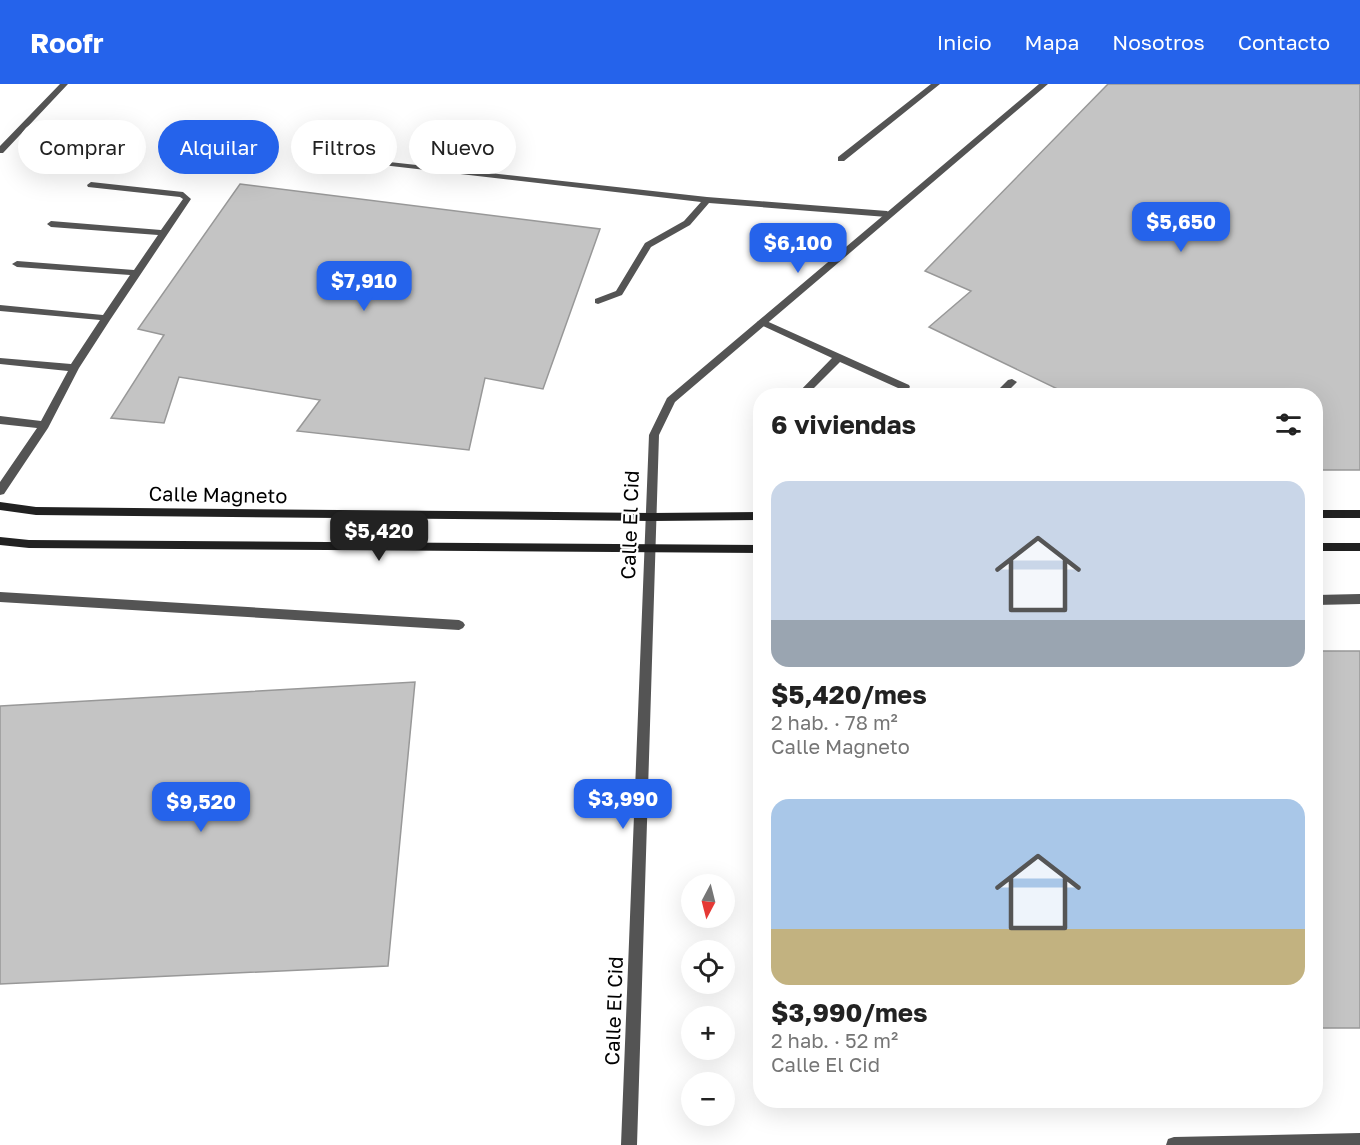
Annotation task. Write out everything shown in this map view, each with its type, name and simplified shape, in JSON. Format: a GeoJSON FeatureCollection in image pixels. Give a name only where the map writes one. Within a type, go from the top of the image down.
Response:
{"type":"FeatureCollection","features":[{"type":"Feature","properties":{"kind":"main road","name":"Calle Magneto"},"geometry":{"type":"LineString","coordinates":[[0,506],[36,511],[753,516]]}},
{"type":"Feature","properties":{"kind":"main road"},"geometry":{"type":"LineString","coordinates":[[1323,514],[1360,514]]}},
{"type":"Feature","properties":{"kind":"main road"},"geometry":{"type":"LineString","coordinates":[[0,541],[28,544],[753,549]]}},
{"type":"Feature","properties":{"kind":"main road"},"geometry":{"type":"LineString","coordinates":[[1323,547],[1360,547]]}},
{"type":"Feature","properties":{"kind":"street"},"geometry":{"type":"LineString","coordinates":[[0,151],[64,84]]}},
{"type":"Feature","properties":{"kind":"street"},"geometry":{"type":"LineString","coordinates":[[841,159],[936,84]]}},
{"type":"Feature","properties":{"kind":"street","name":"Calle El Cid"},"geometry":{"type":"LineString","coordinates":[[629,1145],[654,435],[671,400],[887,214],[1044,84]]}},
{"type":"Feature","properties":{"kind":"street"},"geometry":{"type":"LineString","coordinates":[[397,166],[707,200],[887,214]]}},
{"type":"Feature","properties":{"kind":"street"},"geometry":{"type":"LineString","coordinates":[[0,492],[45,425],[74,369],[106,318],[187,199],[183,195],[91,185]]}},
{"type":"Feature","properties":{"kind":"street"},"geometry":{"type":"LineString","coordinates":[[598,301],[619,293],[648,245],[687,223],[707,200]]}},
{"type":"Feature","properties":{"kind":"street"},"geometry":{"type":"LineString","coordinates":[[51,224],[165,233]]}},
{"type":"Feature","properties":{"kind":"street"},"geometry":{"type":"LineString","coordinates":[[17,264],[137,273]]}},
{"type":"Feature","properties":{"kind":"street"},"geometry":{"type":"LineString","coordinates":[[0,308],[106,318]]}},
{"type":"Feature","properties":{"kind":"street"},"geometry":{"type":"LineString","coordinates":[[762,322],[904,388]]}},
{"type":"Feature","properties":{"kind":"street"},"geometry":{"type":"LineString","coordinates":[[808,388],[839,357]]}},
{"type":"Feature","properties":{"kind":"street"},"geometry":{"type":"LineString","coordinates":[[0,361],[74,369]]}},
{"type":"Feature","properties":{"kind":"street"},"geometry":{"type":"LineString","coordinates":[[1006,388],[1012,382]]}},
{"type":"Feature","properties":{"kind":"street"},"geometry":{"type":"LineString","coordinates":[[0,420],[45,425]]}},
{"type":"Feature","properties":{"kind":"street"},"geometry":{"type":"LineString","coordinates":[[0,597],[459,626]]}},
{"type":"Feature","properties":{"kind":"street"},"geometry":{"type":"LineString","coordinates":[[1323,600],[1360,599]]}},
{"type":"Feature","properties":{"kind":"street"},"geometry":{"type":"LineString","coordinates":[[1174,1145],[1360,1141]]}},
{"type":"Feature","properties":{"kind":"building"},"geometry":{"type":"Polygon","coordinates":[[[1108,84],[1360,84],[1360,470],[1323,470],[1323,388],[1055,388],[929,327],[971,291],[925,271],[1108,84]]]}},
{"type":"Feature","properties":{"kind":"building"},"geometry":{"type":"Polygon","coordinates":[[[240,184],[600,229],[543,389],[485,378],[469,450],[297,431],[320,400],[179,377],[164,423],[111,418],[164,335],[138,329],[240,184]]]}},
{"type":"Feature","properties":{"kind":"building"},"geometry":{"type":"Polygon","coordinates":[[[1323,651],[1360,651],[1360,1028],[1323,1028],[1323,651]]]}},
{"type":"Feature","properties":{"kind":"building"},"geometry":{"type":"Polygon","coordinates":[[[415,682],[388,966],[0,984],[0,706],[415,682]]]}}]}
